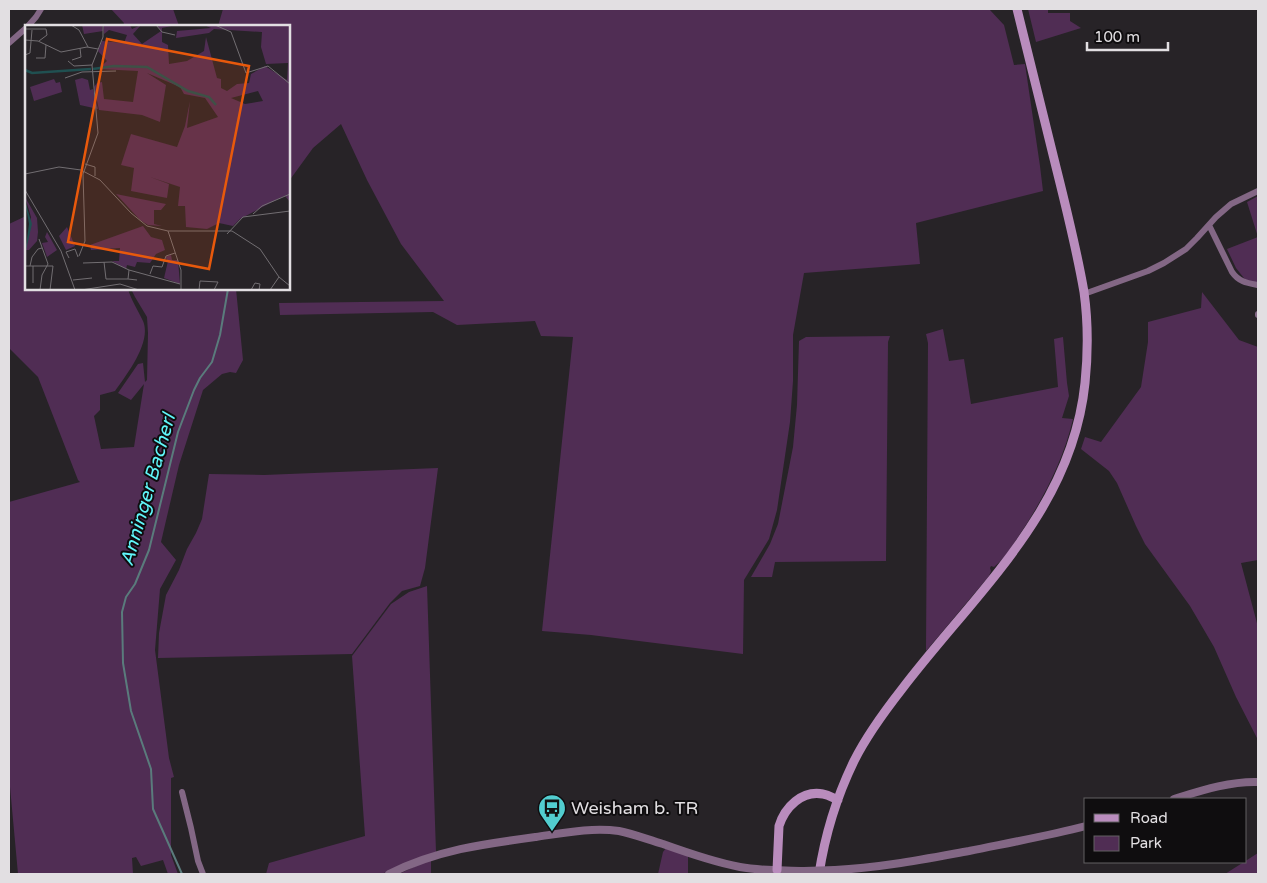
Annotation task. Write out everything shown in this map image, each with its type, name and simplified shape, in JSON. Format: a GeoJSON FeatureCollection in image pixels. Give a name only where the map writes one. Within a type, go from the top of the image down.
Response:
{"type":"FeatureCollection","features":[{"type":"Feature","properties":{"kind":"main road"},"geometry":{"type":"LineString","coordinates":[[819,874],[830,824],[838,800],[855,760],[868,737],[887,708],[923,661],[1023,539],[1053,489],[1077,425],[1085,383],[1087,330],[1084,294],[1066,209],[1017,9]]}},
{"type":"Feature","properties":{"kind":"main road"},"geometry":{"type":"LineString","coordinates":[[778,870],[779,826],[787,809],[802,797],[813,794],[823,794],[838,800]]}},
{"type":"Feature","properties":{"kind":"street"},"geometry":{"type":"LineString","coordinates":[[29,25],[41,9]]}},
{"type":"Feature","properties":{"kind":"street"},"geometry":{"type":"LineString","coordinates":[[9,43],[25,29]]}},
{"type":"Feature","properties":{"kind":"street"},"geometry":{"type":"LineString","coordinates":[[1084,294],[1148,271],[1164,263],[1186,248],[1231,204],[1258,191]]}},
{"type":"Feature","properties":{"kind":"street"},"geometry":{"type":"LineString","coordinates":[[1209,224],[1236,278],[1244,283],[1258,285]]}},
{"type":"Feature","properties":{"kind":"street"},"geometry":{"type":"LineString","coordinates":[[1178,798],[1234,784],[1258,782]]}},
{"type":"Feature","properties":{"kind":"street"},"geometry":{"type":"LineString","coordinates":[[182,792],[192,828],[198,861],[203,874]]}},
{"type":"Feature","properties":{"kind":"street"},"geometry":{"type":"LineString","coordinates":[[389,874],[424,858],[449,851],[593,830],[612,830],[632,834],[690,853],[755,870],[804,871],[882,866],[922,860],[1084,826]]}},
{"type":"Feature","properties":{"kind":"green space"},"geometry":{"type":"Polygon","coordinates":[[[111,9],[173,9],[179,25],[123,25],[124,23],[111,9]]]}},
{"type":"Feature","properties":{"kind":"green space"},"geometry":{"type":"Polygon","coordinates":[[[223,9],[989,9],[1004,25],[1014,65],[1025,64],[1043,191],[916,223],[920,264],[804,273],[793,335],[793,381],[790,422],[777,510],[769,539],[744,580],[743,654],[591,635],[542,631],[573,337],[541,336],[535,321],[457,325],[433,312],[280,315],[279,303],[444,301],[401,244],[367,180],[341,124],[313,148],[290,180],[290,25],[218,25],[223,9]]]}},
{"type":"Feature","properties":{"kind":"green space"},"geometry":{"type":"Polygon","coordinates":[[[1028,9],[1048,9],[1048,13],[1070,13],[1070,21],[1081,28],[1036,42],[1028,9]]]}},
{"type":"Feature","properties":{"kind":"green space"},"geometry":{"type":"Polygon","coordinates":[[[1258,196],[1258,237],[1247,202],[1258,196]]]}},
{"type":"Feature","properties":{"kind":"green space"},"geometry":{"type":"Polygon","coordinates":[[[25,216],[25,290],[128,290],[143,321],[145,329],[144,338],[132,367],[115,391],[100,395],[100,410],[94,416],[101,449],[134,447],[144,384],[131,400],[118,393],[138,364],[143,363],[145,382],[147,380],[147,317],[132,290],[236,290],[243,360],[236,373],[222,374],[203,390],[179,465],[161,542],[176,560],[160,589],[155,650],[169,758],[174,777],[171,778],[171,855],[178,874],[168,874],[163,860],[141,866],[136,857],[132,858],[133,874],[18,874],[9,776],[9,502],[80,482],[38,377],[9,348],[9,224],[25,216]]]}},
{"type":"Feature","properties":{"kind":"green space"},"geometry":{"type":"Polygon","coordinates":[[[1258,237],[1258,282],[1247,282],[1236,268],[1227,249],[1258,237]]]}},
{"type":"Feature","properties":{"kind":"green space"},"geometry":{"type":"Polygon","coordinates":[[[1202,292],[1239,340],[1258,347],[1258,560],[1241,563],[1258,627],[1258,740],[1214,647],[1190,606],[1145,544],[1117,483],[1109,471],[1081,449],[1085,437],[1101,442],[1141,387],[1148,342],[1148,322],[1201,308],[1202,292]]]}},
{"type":"Feature","properties":{"kind":"green space"},"geometry":{"type":"Polygon","coordinates":[[[943,329],[949,361],[964,359],[971,404],[1058,387],[1054,339],[1063,337],[1069,396],[1062,418],[1073,419],[1058,466],[1027,523],[1007,553],[994,567],[991,566],[989,576],[926,651],[928,343],[926,334],[943,329]]]}},
{"type":"Feature","properties":{"kind":"green space"},"geometry":{"type":"Polygon","coordinates":[[[890,336],[888,342],[886,561],[775,562],[772,577],[751,577],[770,544],[778,524],[793,447],[797,405],[799,341],[806,337],[890,336]]]}},
{"type":"Feature","properties":{"kind":"green space"},"geometry":{"type":"Polygon","coordinates":[[[438,468],[425,568],[420,586],[402,591],[390,603],[352,654],[158,658],[159,633],[166,595],[202,519],[209,474],[264,475],[438,468]]]}},
{"type":"Feature","properties":{"kind":"green space"},"geometry":{"type":"Polygon","coordinates":[[[427,586],[436,852],[382,874],[266,874],[269,863],[365,836],[352,656],[391,604],[409,592],[427,586]]]}},
{"type":"Feature","properties":{"kind":"green space"},"geometry":{"type":"Polygon","coordinates":[[[666,848],[688,855],[688,874],[658,874],[663,852],[666,848]]]}},
{"type":"Feature","properties":{"kind":"green space"},"geometry":{"type":"Polygon","coordinates":[[[1258,853],[1258,874],[1225,874],[1242,863],[1247,863],[1247,860],[1258,853]]]}},
{"type":"Feature","properties":{"kind":"green space"},"geometry":{"type":"Polygon","coordinates":[[[431,859],[431,874],[399,874],[431,859]]]}},
{"type":"Feature","properties":{"kind":"waterway","name":"Anninger Bacherl"},"geometry":{"type":"LineString","coordinates":[[182,874],[153,809],[151,769],[131,711],[123,663],[122,612],[126,597],[135,584],[149,550],[178,432],[194,390],[212,362],[220,335],[228,290]]}},
{"type":"Feature","properties":{"kind":"place","name":"Weisham b. TR"},"geometry":{"type":"Point","coordinates":[552,832]}}]}
